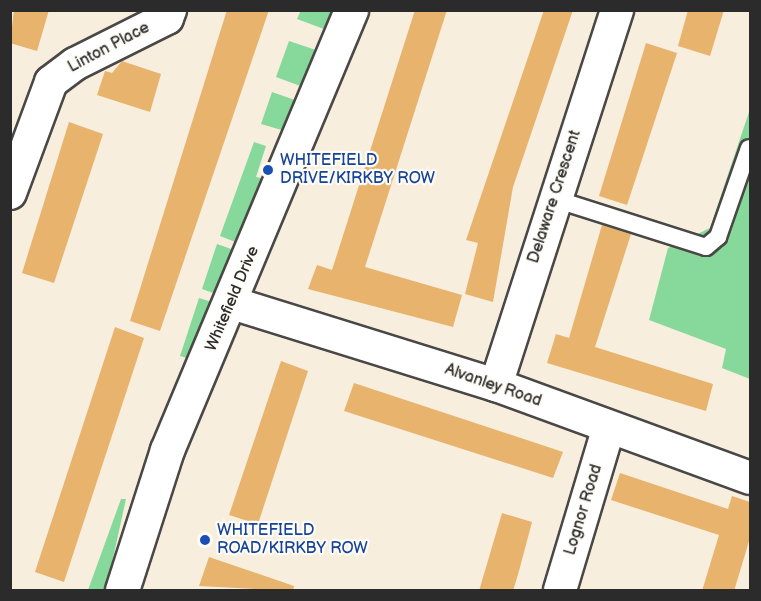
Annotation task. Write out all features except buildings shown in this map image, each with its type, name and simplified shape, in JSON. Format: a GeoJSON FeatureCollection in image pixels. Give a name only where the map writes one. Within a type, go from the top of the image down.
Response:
{"type":"FeatureCollection","features":[{"type":"Feature","properties":{"kind":"main road","name":"Whitefield Drive"},"geometry":{"type":"LineString","coordinates":[[122,591],[167,450],[232,303],[351,10]]}},
{"type":"Feature","properties":{"kind":"street","name":"Linton Place"},"geometry":{"type":"LineString","coordinates":[[11,190],[51,82],[75,64],[167,18],[170,10]]}},
{"type":"Feature","properties":{"kind":"street","name":"Delaware Crescent"},"geometry":{"type":"LineString","coordinates":[[496,385],[617,10]]}},
{"type":"Feature","properties":{"kind":"street","name":"Alvanley Road"},"geometry":{"type":"LineString","coordinates":[[232,303],[496,385],[608,430],[750,478]]}},
{"type":"Feature","properties":{"kind":"street","name":"Lognor Road"},"geometry":{"type":"LineString","coordinates":[[560,591],[608,430]]}},
{"type":"Feature","properties":{"kind":"lane"},"geometry":{"type":"LineString","coordinates":[[555,199],[706,247],[718,237],[749,148]]}},
{"type":"Feature","properties":{"kind":"green space"},"geometry":{"type":"Polygon","coordinates":[[[301,10],[331,11],[324,29],[297,19],[301,10]]]}},
{"type":"Feature","properties":{"kind":"green space"},"geometry":{"type":"Polygon","coordinates":[[[289,41],[316,50],[303,87],[276,77],[289,41]]]}},
{"type":"Feature","properties":{"kind":"green space"},"geometry":{"type":"Polygon","coordinates":[[[272,92],[295,100],[285,131],[261,124],[272,92]]]}},
{"type":"Feature","properties":{"kind":"green space"},"geometry":{"type":"Polygon","coordinates":[[[750,109],[750,379],[722,368],[726,349],[649,320],[668,248],[710,228],[750,109]]]}},
{"type":"Feature","properties":{"kind":"green space"},"geometry":{"type":"Polygon","coordinates":[[[254,142],[266,146],[256,177],[266,179],[238,243],[220,236],[254,142]]]}},
{"type":"Feature","properties":{"kind":"green space"},"geometry":{"type":"Polygon","coordinates":[[[217,244],[234,250],[216,294],[202,289],[217,244]]]}},
{"type":"Feature","properties":{"kind":"green space"},"geometry":{"type":"Polygon","coordinates":[[[199,298],[212,302],[190,359],[180,356],[199,298]]]}},
{"type":"Feature","properties":{"kind":"green space"},"geometry":{"type":"Polygon","coordinates":[[[121,499],[126,499],[106,590],[88,590],[121,499]]]}},
{"type":"Feature","properties":{"kind":"place","name":"WHITEFIELD DRIVE/KIRKBY ROW"},"geometry":{"type":"Point","coordinates":[268,170]}},
{"type":"Feature","properties":{"kind":"place","name":"WHITEFIELD ROAD/KIRKBY ROW"},"geometry":{"type":"Point","coordinates":[205,540]}}]}
